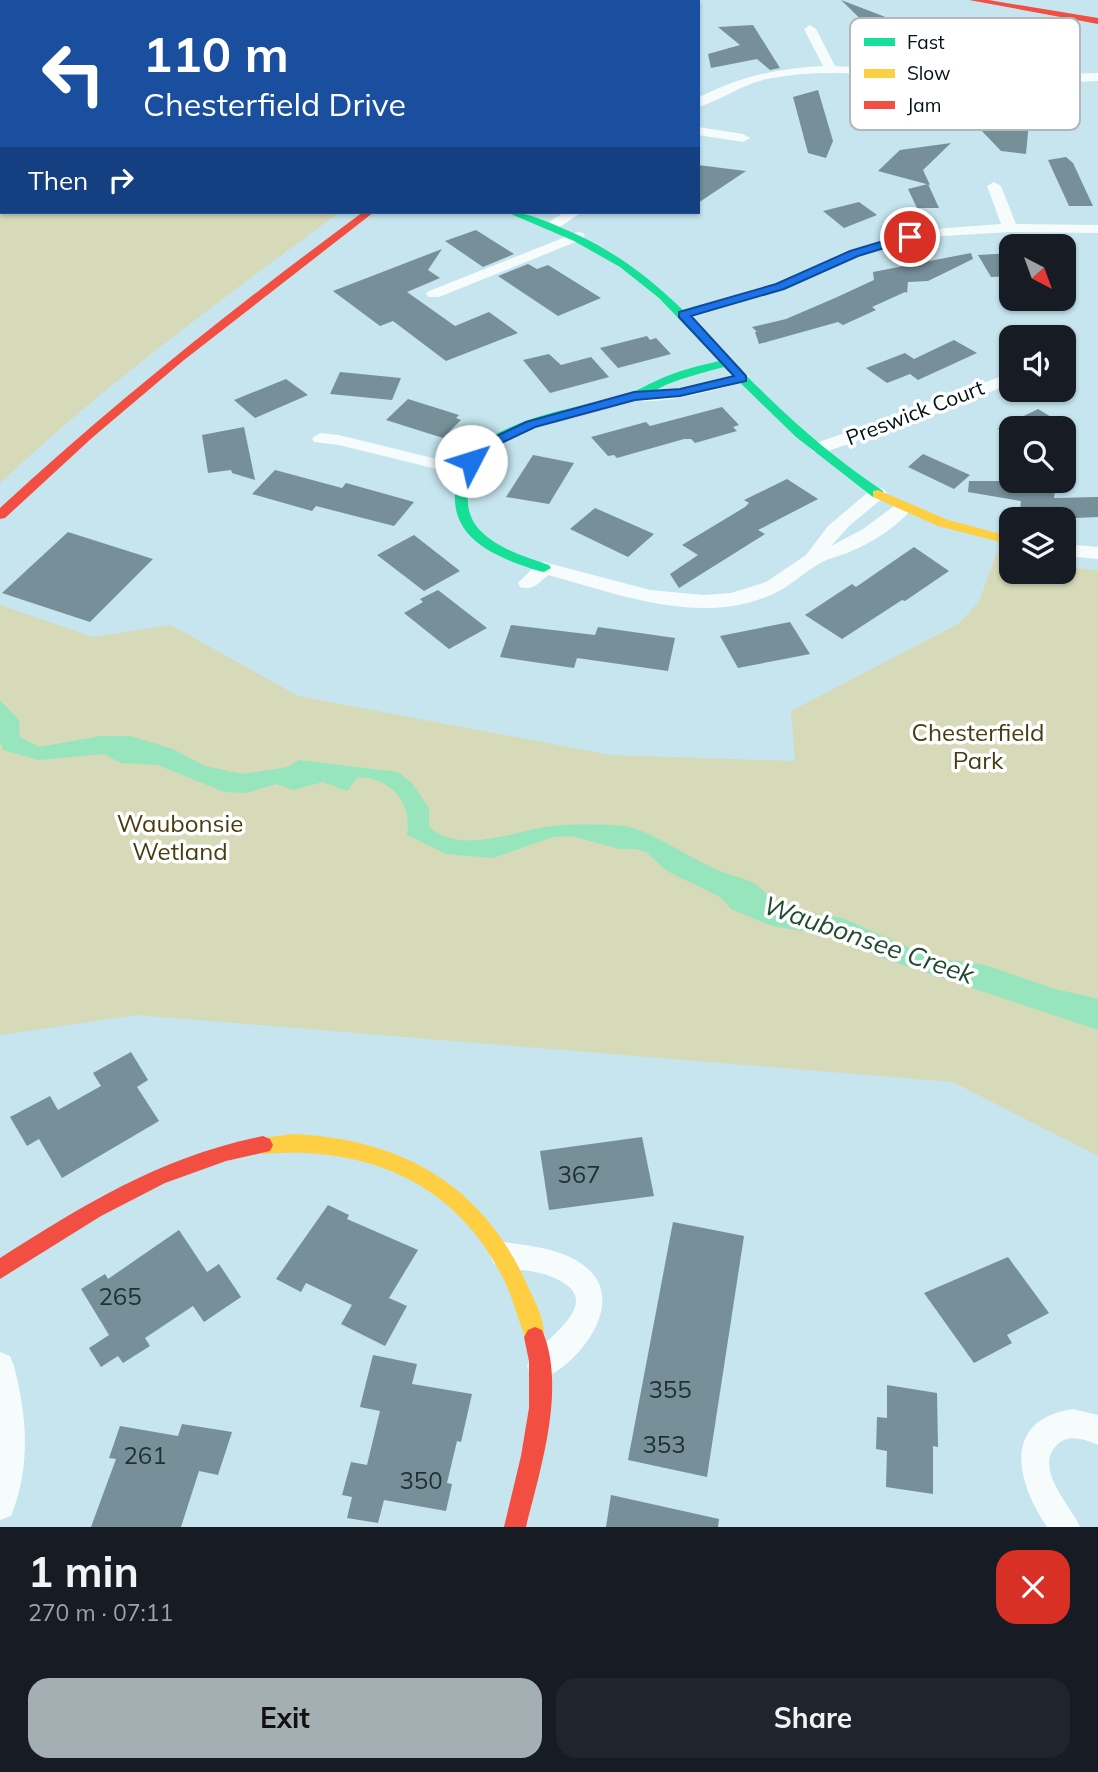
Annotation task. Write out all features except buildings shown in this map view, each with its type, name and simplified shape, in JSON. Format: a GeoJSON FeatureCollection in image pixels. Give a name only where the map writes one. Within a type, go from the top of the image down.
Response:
{"type":"FeatureCollection","features":[{"type":"Feature","properties":{"kind":"street"},"geometry":{"type":"LineString","coordinates":[[972,0],[1098,20]]}},
{"type":"Feature","properties":{"kind":"street"},"geometry":{"type":"LineString","coordinates":[[1028,0],[1098,9]]}},
{"type":"Feature","properties":{"kind":"street"},"geometry":{"type":"LineString","coordinates":[[810,29],[830,68]]}},
{"type":"Feature","properties":{"kind":"street"},"geometry":{"type":"LineString","coordinates":[[700,102],[748,81],[788,72],[830,68],[850,70]]}},
{"type":"Feature","properties":{"kind":"street"},"geometry":{"type":"LineString","coordinates":[[1080,78],[1098,77]]}},
{"type":"Feature","properties":{"kind":"street"},"geometry":{"type":"LineString","coordinates":[[700,131],[743,138]]}},
{"type":"Feature","properties":{"kind":"street"},"geometry":{"type":"LineString","coordinates":[[994,186],[1010,228]]}},
{"type":"Feature","properties":{"kind":"street"},"geometry":{"type":"LineString","coordinates":[[0,515],[77,442],[142,386],[366,214]]}},
{"type":"Feature","properties":{"kind":"street"},"geometry":{"type":"LineString","coordinates":[[517,214],[579,236],[642,276],[742,378],[819,448],[878,493],[904,507],[999,539]]}},
{"type":"Feature","properties":{"kind":"street"},"geometry":{"type":"LineString","coordinates":[[552,226],[572,214]]}},
{"type":"Feature","properties":{"kind":"street"},"geometry":{"type":"LineString","coordinates":[[683,315],[780,286],[854,253],[926,233],[1010,228],[1098,229]]}},
{"type":"Feature","properties":{"kind":"street"},"geometry":{"type":"LineString","coordinates":[[433,294],[579,236]]}},
{"type":"Feature","properties":{"kind":"street"},"geometry":{"type":"LineString","coordinates":[[727,363],[663,382],[634,396],[513,431],[483,449],[465,471],[460,487],[460,504],[470,526],[504,552],[544,568],[655,597],[692,602],[720,601],[759,592],[793,575],[814,558],[847,546],[878,528],[904,507]]}},
{"type":"Feature","properties":{"kind":"street"},"geometry":{"type":"LineString","coordinates":[[634,396],[680,393],[742,378]]}},
{"type":"Feature","properties":{"kind":"street","name":"Preswick Court"},"geometry":{"type":"LineString","coordinates":[[819,448],[935,408],[999,382]]}},
{"type":"Feature","properties":{"kind":"street"},"geometry":{"type":"LineString","coordinates":[[320,438],[340,440],[465,471]]}},
{"type":"Feature","properties":{"kind":"street"},"geometry":{"type":"LineString","coordinates":[[814,558],[826,537],[840,522],[878,493]]}},
{"type":"Feature","properties":{"kind":"street"},"geometry":{"type":"LineString","coordinates":[[1076,551],[1098,553]]}},
{"type":"Feature","properties":{"kind":"street"},"geometry":{"type":"LineString","coordinates":[[527,583],[544,568]]}},
{"type":"Feature","properties":{"kind":"street"},"geometry":{"type":"LineString","coordinates":[[0,1269],[141,1184],[188,1161],[230,1149],[276,1142],[323,1143],[369,1151],[410,1167],[447,1190],[480,1223],[504,1255],[522,1293],[536,1334],[541,1366],[539,1406],[515,1527]]}},
{"type":"Feature","properties":{"kind":"street"},"geometry":{"type":"LineString","coordinates":[[504,1255],[532,1257],[576,1273],[587,1287],[592,1301],[588,1317],[579,1332],[566,1348],[541,1366]]}},
{"type":"Feature","properties":{"kind":"street"},"geometry":{"type":"LineString","coordinates":[[0,1366],[11,1410],[11,1455],[0,1504]]}},
{"type":"Feature","properties":{"kind":"street"},"geometry":{"type":"LineString","coordinates":[[1066,1527],[1046,1497],[1036,1475],[1038,1449],[1050,1429],[1064,1423],[1089,1425],[1098,1430]]}},
{"type":"Feature","properties":{"kind":"green space"},"geometry":{"type":"Polygon","coordinates":[[[0,214],[337,214],[123,376],[0,483],[0,214]]]}},
{"type":"Feature","properties":{"kind":"green space","name":"Waubonsie Wetland"},"geometry":{"type":"Polygon","coordinates":[[[996,554],[999,555],[999,584],[1076,584],[1076,568],[1098,570],[1098,1156],[953,1082],[137,1015],[0,1035],[0,605],[93,637],[171,625],[298,696],[611,755],[795,761],[791,711],[958,624],[979,602],[996,554]]]}},
{"type":"Feature","properties":{"kind":"water","name":"Waubonsee Creek"},"geometry":{"type":"Polygon","coordinates":[[[0,700],[19,720],[20,737],[39,747],[101,736],[130,736],[173,749],[205,766],[242,774],[288,767],[299,760],[398,772],[412,783],[429,808],[429,827],[458,840],[490,839],[561,825],[612,825],[637,829],[711,867],[754,883],[776,908],[842,918],[931,957],[985,965],[1052,988],[1098,999],[1098,1030],[879,957],[855,940],[772,926],[731,909],[720,897],[667,871],[646,852],[636,849],[619,849],[572,836],[553,837],[493,858],[446,854],[407,835],[408,823],[403,803],[389,787],[370,778],[358,777],[347,791],[323,782],[293,790],[276,784],[246,793],[224,792],[158,765],[121,763],[103,754],[39,760],[3,750],[0,741],[0,700]]]}},
{"type":"Feature","properties":{"kind":"traffic: fast"},"geometry":{"type":"LineString","coordinates":[[516,214],[578,239],[639,275],[675,307],[782,417],[819,450],[878,494]]}},
{"type":"Feature","properties":{"kind":"traffic: fast"},"geometry":{"type":"LineString","coordinates":[[544,568],[518,559],[489,544],[468,524],[462,512],[461,484],[474,457],[491,442],[537,422],[632,397],[673,378],[727,363]]}},
{"type":"Feature","properties":{"kind":"traffic: slow"},"geometry":{"type":"LineString","coordinates":[[878,494],[943,523],[999,538]]}},
{"type":"Feature","properties":{"kind":"traffic: slow"},"geometry":{"type":"LineString","coordinates":[[263,1145],[293,1142],[354,1149],[411,1170],[437,1186],[461,1204],[482,1226],[500,1251],[521,1293],[535,1337]]}},
{"type":"Feature","properties":{"kind":"traffic: jam"},"geometry":{"type":"LineString","coordinates":[[973,0],[1098,21]]}},
{"type":"Feature","properties":{"kind":"traffic: jam"},"geometry":{"type":"LineString","coordinates":[[0,515],[180,358],[366,214]]}},
{"type":"Feature","properties":{"kind":"traffic: jam"},"geometry":{"type":"LineString","coordinates":[[0,1269],[126,1192],[191,1163],[226,1152],[263,1145]]}},
{"type":"Feature","properties":{"kind":"traffic: jam"},"geometry":{"type":"LineString","coordinates":[[515,1527],[532,1456],[539,1408],[541,1385],[535,1337]]}},
{"type":"Feature","properties":{"kind":"route"},"geometry":{"type":"LineString","coordinates":[[471,461],[499,438],[530,425],[634,396],[680,393],[742,378],[683,315],[780,286],[854,253],[910,237]]}},
{"type":"Feature","properties":{"kind":"park label","name":"Chesterfield Park"},"geometry":{"type":"Point","coordinates":[978,747]}}]}
